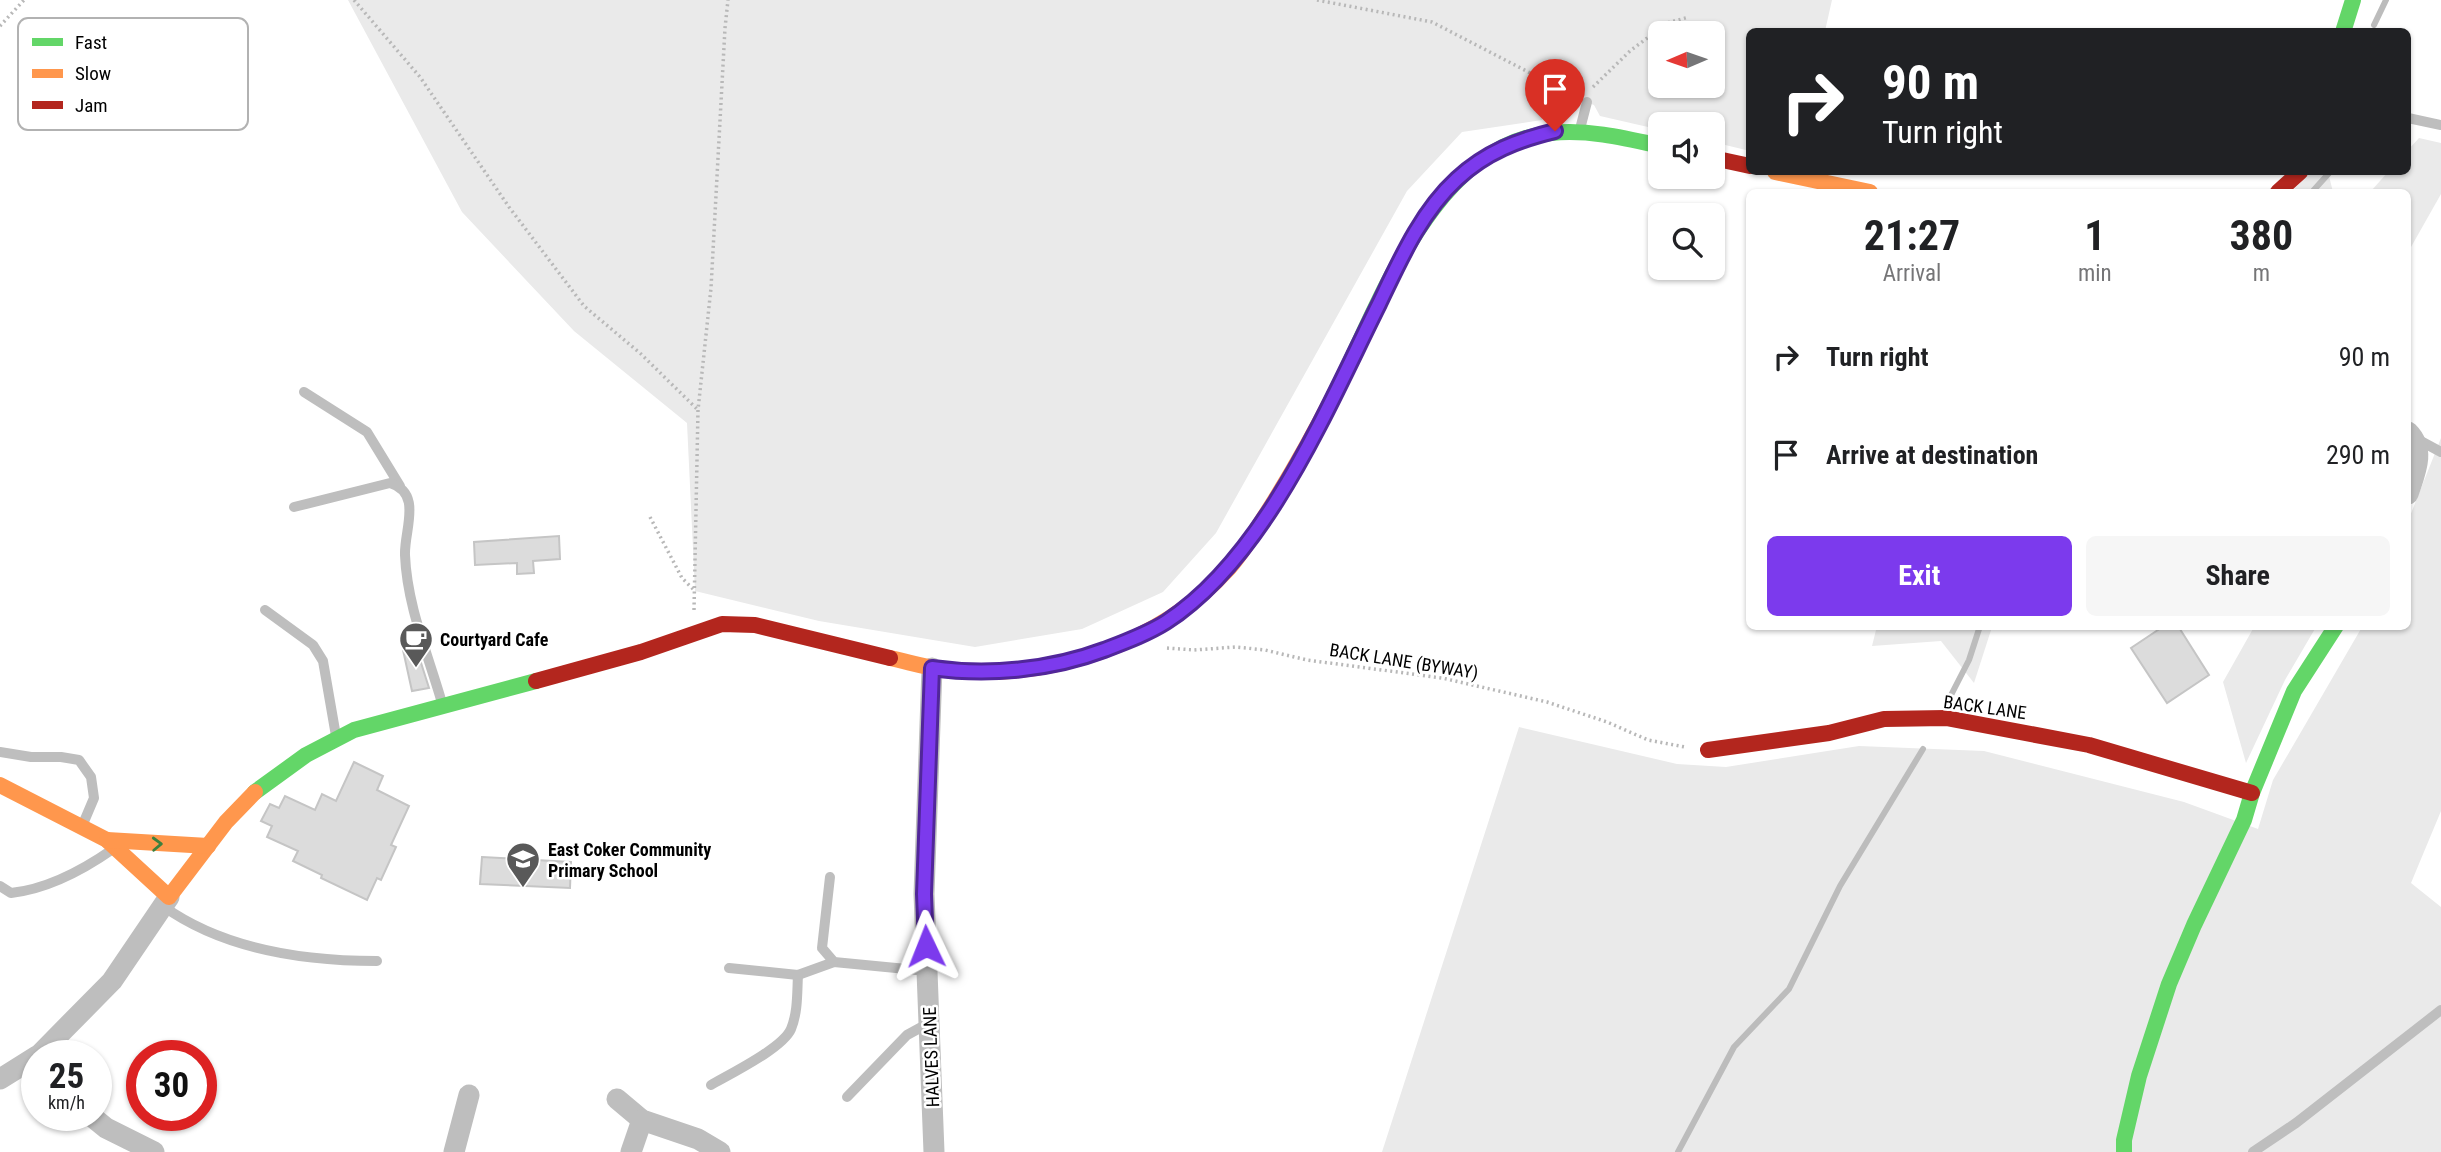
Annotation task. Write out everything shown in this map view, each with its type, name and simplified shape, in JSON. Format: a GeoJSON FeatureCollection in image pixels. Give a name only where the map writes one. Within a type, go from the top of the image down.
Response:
{"type":"FeatureCollection","features":[{"type":"Feature","properties":{"kind":"street"},"geometry":{"type":"LineString","coordinates":[[2344,28],[2353,0]]}},
{"type":"Feature","properties":{"kind":"street"},"geometry":{"type":"LineString","coordinates":[[56,1040],[113,981],[166,902],[237,810],[266,782],[296,761],[354,730],[641,652],[722,624],[755,625],[957,672],[1044,666],[1088,656],[1131,640],[1167,621],[1225,572],[1282,492],[1418,227],[1456,179],[1492,152],[1517,140],[1555,131],[1579,132],[1648,144]]}},
{"type":"Feature","properties":{"kind":"street"},"geometry":{"type":"LineString","coordinates":[[1725,161],[1746,165]]}},
{"type":"Feature","properties":{"kind":"street"},"geometry":{"type":"LineString","coordinates":[[1789,175],[1856,189]]}},
{"type":"Feature","properties":{"kind":"street"},"geometry":{"type":"LineString","coordinates":[[2281,189],[2297,175]]}},
{"type":"Feature","properties":{"kind":"street"},"geometry":{"type":"LineString","coordinates":[[2411,437],[2419,460],[2411,485]]}},
{"type":"Feature","properties":{"kind":"street"},"geometry":{"type":"LineString","coordinates":[[2124,1152],[2124,1140],[2151,1034],[2194,925],[2245,820],[2252,793],[2294,691],[2333,630]]}},
{"type":"Feature","properties":{"kind":"street","name":"HALVES LANE"},"geometry":{"type":"LineString","coordinates":[[932,668],[924,894],[934,1152]]}},
{"type":"Feature","properties":{"kind":"street","name":"BACK LANE"},"geometry":{"type":"LineString","coordinates":[[1708,750],[1829,733],[1884,719],[1946,719],[2089,745],[2252,793]]}},
{"type":"Feature","properties":{"kind":"street"},"geometry":{"type":"LineString","coordinates":[[0,785],[111,844],[166,902]]}},
{"type":"Feature","properties":{"kind":"street"},"geometry":{"type":"LineString","coordinates":[[111,844],[191,843],[208,846]]}},
{"type":"Feature","properties":{"kind":"street"},"geometry":{"type":"LineString","coordinates":[[0,1080],[21,1067]]}},
{"type":"Feature","properties":{"kind":"street"},"geometry":{"type":"LineString","coordinates":[[454,1152],[471,1094]]}},
{"type":"Feature","properties":{"kind":"street"},"geometry":{"type":"LineString","coordinates":[[617,1099],[642,1120],[698,1139],[720,1152]]}},
{"type":"Feature","properties":{"kind":"street"},"geometry":{"type":"LineString","coordinates":[[631,1152],[642,1120]]}},
{"type":"Feature","properties":{"kind":"street"},"geometry":{"type":"LineString","coordinates":[[112,1131],[154,1152]]}},
{"type":"Feature","properties":{"kind":"lane"},"geometry":{"type":"LineString","coordinates":[[1579,132],[1587,102]]}},
{"type":"Feature","properties":{"kind":"lane"},"geometry":{"type":"LineString","coordinates":[[2411,119],[2441,125]]}},
{"type":"Feature","properties":{"kind":"lane"},"geometry":{"type":"LineString","coordinates":[[304,392],[367,432],[411,505],[405,549],[406,582],[443,706]]}},
{"type":"Feature","properties":{"kind":"lane"},"geometry":{"type":"LineString","coordinates":[[2411,435],[2441,452]]}},
{"type":"Feature","properties":{"kind":"lane"},"geometry":{"type":"LineString","coordinates":[[294,507],[390,483],[400,486]]}},
{"type":"Feature","properties":{"kind":"lane"},"geometry":{"type":"LineString","coordinates":[[265,610],[313,645],[323,661],[336,738]]}},
{"type":"Feature","properties":{"kind":"lane"},"geometry":{"type":"LineString","coordinates":[[0,752],[79,760],[92,777],[94,798],[82,827]]}},
{"type":"Feature","properties":{"kind":"lane"},"geometry":{"type":"LineString","coordinates":[[0,886],[11,893],[26,891],[83,870],[111,844]]}},
{"type":"Feature","properties":{"kind":"lane"},"geometry":{"type":"LineString","coordinates":[[830,877],[822,948],[834,962]]}},
{"type":"Feature","properties":{"kind":"lane"},"geometry":{"type":"LineString","coordinates":[[166,902],[185,922],[259,949],[336,961],[377,961]]}},
{"type":"Feature","properties":{"kind":"lane"},"geometry":{"type":"LineString","coordinates":[[729,968],[798,975],[834,962],[927,971]]}},
{"type":"Feature","properties":{"kind":"lane"},"geometry":{"type":"LineString","coordinates":[[711,1085],[770,1050],[790,1032],[796,1011],[798,975]]}},
{"type":"Feature","properties":{"kind":"lane"},"geometry":{"type":"LineString","coordinates":[[2253,1152],[2296,1123],[2441,1010]]}},
{"type":"Feature","properties":{"kind":"lane"},"geometry":{"type":"LineString","coordinates":[[846,1097],[906,1035],[929,1023]]}},
{"type":"Feature","properties":{"kind":"path"},"geometry":{"type":"LineString","coordinates":[[0,26],[24,0]]}},
{"type":"Feature","properties":{"kind":"path"},"geometry":{"type":"LineString","coordinates":[[355,0],[420,77],[509,207],[584,306],[641,354],[698,410]]}},
{"type":"Feature","properties":{"kind":"path"},"geometry":{"type":"LineString","coordinates":[[692,633],[698,410],[712,288],[725,28],[729,0]]}},
{"type":"Feature","properties":{"kind":"path"},"geometry":{"type":"LineString","coordinates":[[1317,0],[1432,22],[1536,76],[1547,100],[1555,131]]}},
{"type":"Feature","properties":{"kind":"path"},"geometry":{"type":"LineString","coordinates":[[1587,102],[1596,82],[1630,51],[1667,23],[1689,17]]}},
{"type":"Feature","properties":{"kind":"path"},"geometry":{"type":"LineString","coordinates":[[650,517],[682,578],[695,591]]}},
{"type":"Feature","properties":{"kind":"path","name":"BACK LANE (BYWAY)"},"geometry":{"type":"LineString","coordinates":[[1131,640],[1156,647],[1194,650],[1236,647],[1265,650],[1307,660],[1442,678],[1547,702],[1607,722],[1648,740],[1708,750]]}},
{"type":"Feature","properties":{"kind":"shaded area"},"geometry":{"type":"Polygon","coordinates":[[[348,0],[1832,0],[1826,28],[1746,28],[1746,150],[1725,145],[1725,112],[1648,112],[1648,127],[1600,116],[1594,105],[1580,100],[1575,106],[1560,109],[1549,93],[1542,120],[1462,132],[1407,191],[1216,533],[1163,592],[1082,629],[975,647],[819,621],[695,591],[687,423],[574,331],[462,212],[348,0]]]}},
{"type":"Feature","properties":{"kind":"shaded area"},"geometry":{"type":"Polygon","coordinates":[[[2419,138],[2441,143],[2441,194],[2411,247],[2411,189],[2373,189],[2385,175],[2411,175],[2411,147],[2419,138]]]}},
{"type":"Feature","properties":{"kind":"shaded area"},"geometry":{"type":"Polygon","coordinates":[[[2308,175],[2329,175],[2332,189],[2294,189],[2308,175]]]}},
{"type":"Feature","properties":{"kind":"shaded area"},"geometry":{"type":"Polygon","coordinates":[[[2441,438],[2441,811],[2411,883],[2441,907],[2441,1152],[1382,1152],[1519,727],[1677,764],[1726,767],[1859,746],[1984,751],[2184,802],[2258,829],[2273,780],[2360,630],[2411,630],[2411,513],[2441,438]]]}},
{"type":"Feature","properties":{"kind":"shaded area"},"geometry":{"type":"Polygon","coordinates":[[[1876,630],[1991,630],[1974,683],[1941,641],[1872,646],[1876,630]]]}},
{"type":"Feature","properties":{"kind":"shaded area"},"geometry":{"type":"Polygon","coordinates":[[[2252,630],[2314,630],[2285,680],[2246,763],[2223,682],[2252,630]]]}},
{"type":"Feature","properties":{"kind":"building"},"geometry":{"type":"Polygon","coordinates":[[[559,536],[560,559],[533,561],[534,573],[517,574],[517,563],[475,565],[474,542],[559,536]]]}},
{"type":"Feature","properties":{"kind":"building"},"geometry":{"type":"Polygon","coordinates":[[[2158,630],[2181,630],[2209,675],[2167,703],[2131,648],[2158,630]]]}},
{"type":"Feature","properties":{"kind":"building","name":"Courtyard Cafe"},"geometry":{"type":"Polygon","coordinates":[[[416,647],[429,688],[412,691],[403,650],[416,647]]]}},
{"type":"Feature","properties":{"kind":"building"},"geometry":{"type":"Polygon","coordinates":[[[354,762],[383,776],[377,790],[409,806],[391,845],[396,847],[381,880],[377,878],[367,900],[293,861],[298,851],[267,837],[272,826],[261,821],[270,804],[279,808],[285,796],[315,810],[322,794],[336,801],[354,762]]]}},
{"type":"Feature","properties":{"kind":"building"},"geometry":{"type":"Polygon","coordinates":[[[482,857],[571,862],[570,888],[480,884],[482,857]]]}},
{"type":"Feature","properties":{"kind":"waterway"},"geometry":{"type":"LineString","coordinates":[[2374,25],[2386,0]]}},
{"type":"Feature","properties":{"kind":"waterway"},"geometry":{"type":"LineString","coordinates":[[2315,189],[2327,175]]}},
{"type":"Feature","properties":{"kind":"waterway"},"geometry":{"type":"LineString","coordinates":[[1948,701],[1969,660],[1979,630]]}},
{"type":"Feature","properties":{"kind":"waterway"},"geometry":{"type":"LineString","coordinates":[[1678,1152],[1734,1047],[1789,989],[1840,886],[1923,749]]}},
{"type":"Feature","properties":{"kind":"traffic: fast"},"geometry":{"type":"LineString","coordinates":[[2344,28],[2353,0]]}},
{"type":"Feature","properties":{"kind":"traffic: fast"},"geometry":{"type":"LineString","coordinates":[[1334,395],[1392,275],[1416,234],[1442,197],[1474,166],[1509,144],[1551,133],[1593,133],[1648,143]]}},
{"type":"Feature","properties":{"kind":"traffic: fast"},"geometry":{"type":"LineString","coordinates":[[2124,1152],[2124,1140],[2139,1076],[2169,984],[2244,820],[2252,793],[2294,691],[2333,630]]}},
{"type":"Feature","properties":{"kind":"traffic: fast"},"geometry":{"type":"LineString","coordinates":[[255,792],[306,755],[354,730],[536,681]]}},
{"type":"Feature","properties":{"kind":"traffic: slow"},"geometry":{"type":"LineString","coordinates":[[1789,175],[1856,189]]}},
{"type":"Feature","properties":{"kind":"traffic: slow"},"geometry":{"type":"LineString","coordinates":[[890,658],[947,670],[1024,670],[1063,663],[1100,652],[1136,637],[1170,618],[1201,595],[1239,556],[1310,441],[1334,395]]}},
{"type":"Feature","properties":{"kind":"traffic: slow"},"geometry":{"type":"LineString","coordinates":[[0,785],[107,840],[169,897],[226,822],[255,792]]}},
{"type":"Feature","properties":{"kind":"traffic: slow"},"geometry":{"type":"LineString","coordinates":[[107,840],[208,846]]}},
{"type":"Feature","properties":{"kind":"traffic: jam"},"geometry":{"type":"LineString","coordinates":[[1725,161],[1746,165]]}},
{"type":"Feature","properties":{"kind":"traffic: jam"},"geometry":{"type":"LineString","coordinates":[[2281,189],[2297,175]]}},
{"type":"Feature","properties":{"kind":"traffic: jam"},"geometry":{"type":"LineString","coordinates":[[536,681],[641,652],[722,624],[755,625],[890,658]]}},
{"type":"Feature","properties":{"kind":"traffic: jam"},"geometry":{"type":"LineString","coordinates":[[1708,750],[1829,733],[1884,719],[1946,718],[2089,745],[2252,793]]}},
{"type":"Feature","properties":{"kind":"place","name":"Courtyard Cafe"},"geometry":{"type":"Point","coordinates":[416,669]}},
{"type":"Feature","properties":{"kind":"place","name":"East Coker Community Primary School"},"geometry":{"type":"Point","coordinates":[523,889]}},
{"type":"Feature","properties":{"kind":"route"},"geometry":{"type":"LineString","coordinates":[[926,946],[924,894],[932,668],[957,672],[992,671],[1044,666],[1088,656],[1131,640],[1167,621],[1199,596],[1225,572],[1282,492],[1418,227],[1438,200],[1456,179],[1492,152],[1517,140],[1555,131]]}}]}
